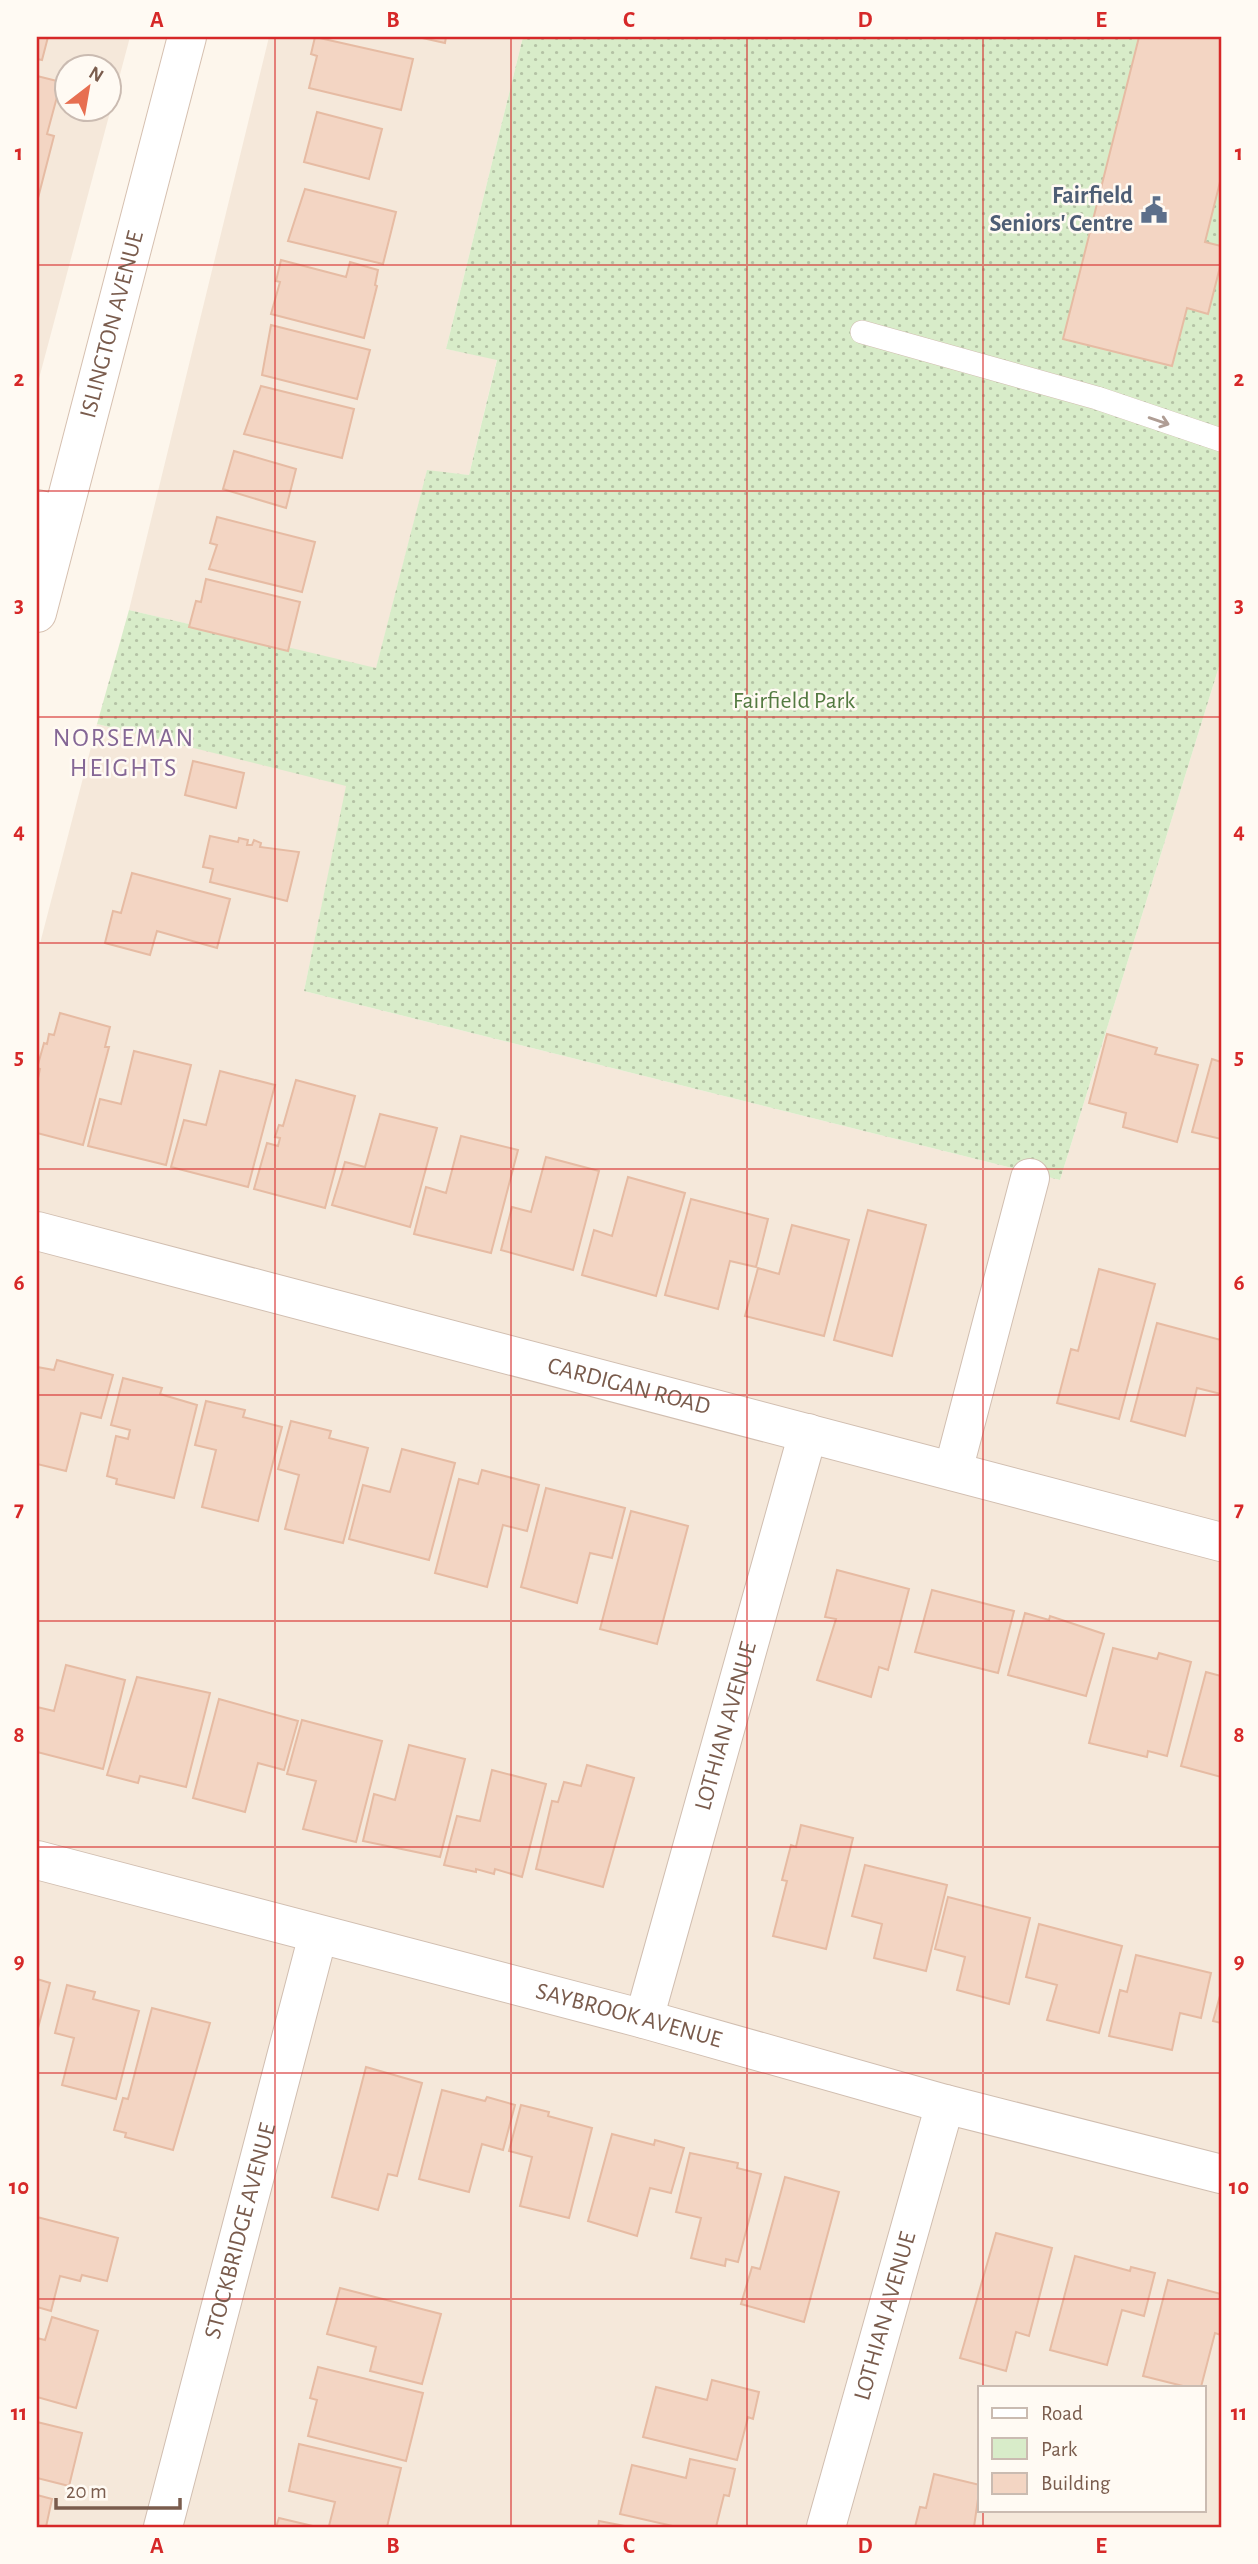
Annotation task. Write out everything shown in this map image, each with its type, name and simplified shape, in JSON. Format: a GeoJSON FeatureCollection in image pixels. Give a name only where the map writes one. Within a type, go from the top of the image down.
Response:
{"type":"FeatureCollection","features":[{"type":"Feature","properties":{"kind":"street","name":"ISLINGTON AVENUE"},"geometry":{"type":"LineString","coordinates":[[37,613],[49,512],[187,37]]}},
{"type":"Feature","properties":{"kind":"street"},"geometry":{"type":"LineString","coordinates":[[953,1471],[1030,1178]]}},
{"type":"Feature","properties":{"kind":"street","name":"CARDIGAN ROAD"},"geometry":{"type":"LineString","coordinates":[[37,1231],[1221,1542]]}},
{"type":"Feature","properties":{"kind":"street","name":"LOTHIAN AVENUE"},"geometry":{"type":"LineString","coordinates":[[644,2020],[808,1433]]}},
{"type":"Feature","properties":{"kind":"street","name":"SAYBROOK AVENUE"},"geometry":{"type":"LineString","coordinates":[[37,1860],[644,2020],[944,2105],[1221,2174]]}},
{"type":"Feature","properties":{"kind":"street","name":"STOCKBRIDGE AVENUE"},"geometry":{"type":"LineString","coordinates":[[163,2527],[318,1935]]}},
{"type":"Feature","properties":{"kind":"street","name":"LOTHIAN AVENUE"},"geometry":{"type":"LineString","coordinates":[[826,2527],[944,2105]]}},
{"type":"Feature","properties":{"kind":"lane"},"geometry":{"type":"LineString","coordinates":[[862,332],[1097,398],[1221,440]]}},
{"type":"Feature","properties":{"kind":"shaded area"},"geometry":{"type":"Polygon","coordinates":[[[37,37],[130,37],[122,67],[122,52],[52,52],[52,122],[107,122],[37,386],[37,37]]]}},
{"type":"Feature","properties":{"kind":"shaded area"},"geometry":{"type":"Polygon","coordinates":[[[269,37],[523,37],[446,349],[497,359],[469,475],[427,471],[376,669],[129,610],[269,37]]]}},
{"type":"Feature","properties":{"kind":"shaded area"},"geometry":{"type":"Polygon","coordinates":[[[1221,660],[1221,2527],[37,2527],[37,955],[97,724],[347,785],[304,991],[1060,1180],[1221,660]]]}},
{"type":"Feature","properties":{"kind":"green space","name":"Fairfield Park"},"geometry":{"type":"Polygon","coordinates":[[[523,37],[1221,37],[1221,660],[1060,1180],[304,991],[346,786],[97,724],[129,610],[376,668],[427,470],[469,475],[497,360],[446,349],[523,37]]]}},
{"type":"Feature","properties":{"kind":"building"},"geometry":{"type":"Polygon","coordinates":[[[37,37],[48,37],[42,60],[37,59],[37,37]]]}},
{"type":"Feature","properties":{"kind":"building"},"geometry":{"type":"Polygon","coordinates":[[[315,37],[413,59],[401,110],[309,88],[317,56],[311,54],[315,37]]]}},
{"type":"Feature","properties":{"kind":"building"},"geometry":{"type":"Polygon","coordinates":[[[418,37],[446,37],[445,43],[418,37]]]}},
{"type":"Feature","properties":{"kind":"building","name":"Fairfield Seniors' Centre"},"geometry":{"type":"Polygon","coordinates":[[[1139,37],[1221,37],[1221,178],[1205,242],[1221,246],[1221,263],[1208,314],[1187,308],[1172,366],[1063,339],[1139,37]]]}},
{"type":"Feature","properties":{"kind":"building"},"geometry":{"type":"Polygon","coordinates":[[[37,76],[52,80],[52,115],[47,134],[54,136],[37,202],[37,76]]]}},
{"type":"Feature","properties":{"kind":"building"},"geometry":{"type":"Polygon","coordinates":[[[317,112],[382,129],[369,179],[304,162],[317,112]]]}},
{"type":"Feature","properties":{"kind":"building"},"geometry":{"type":"Polygon","coordinates":[[[305,189],[396,212],[383,264],[288,241],[305,189]]]}},
{"type":"Feature","properties":{"kind":"building"},"geometry":{"type":"Polygon","coordinates":[[[281,260],[346,277],[350,262],[378,270],[377,286],[364,338],[271,314],[280,282],[276,281],[281,260]]]}},
{"type":"Feature","properties":{"kind":"building"},"geometry":{"type":"Polygon","coordinates":[[[271,325],[370,350],[357,399],[262,375],[271,325]]]}},
{"type":"Feature","properties":{"kind":"building"},"geometry":{"type":"Polygon","coordinates":[[[261,386],[354,409],[342,458],[244,434],[261,386]]]}},
{"type":"Feature","properties":{"kind":"building"},"geometry":{"type":"Polygon","coordinates":[[[234,451],[296,469],[286,508],[223,489],[234,451]]]}},
{"type":"Feature","properties":{"kind":"building"},"geometry":{"type":"Polygon","coordinates":[[[217,517],[315,542],[302,592],[209,569],[217,545],[210,543],[217,517]]]}},
{"type":"Feature","properties":{"kind":"building"},"geometry":{"type":"Polygon","coordinates":[[[206,579],[300,602],[288,651],[189,627],[196,601],[201,602],[206,579]]]}},
{"type":"Feature","properties":{"kind":"building"},"geometry":{"type":"Polygon","coordinates":[[[193,761],[244,773],[236,808],[185,795],[193,761]]]}},
{"type":"Feature","properties":{"kind":"building"},"geometry":{"type":"Polygon","coordinates":[[[210,836],[238,842],[239,838],[248,840],[247,845],[252,845],[254,840],[261,843],[260,847],[299,852],[287,901],[210,882],[213,869],[203,867],[210,836]]]}},
{"type":"Feature","properties":{"kind":"building"},"geometry":{"type":"Polygon","coordinates":[[[132,873],[230,899],[217,948],[157,931],[150,955],[105,943],[113,911],[121,913],[132,873]]]}},
{"type":"Feature","properties":{"kind":"building"},"geometry":{"type":"Polygon","coordinates":[[[60,1013],[110,1027],[105,1047],[109,1047],[83,1145],[37,1133],[37,1083],[40,1069],[37,1068],[44,1043],[47,1044],[49,1034],[54,1035],[60,1013]]]}},
{"type":"Feature","properties":{"kind":"building"},"geometry":{"type":"Polygon","coordinates":[[[1107,1034],[1157,1048],[1155,1054],[1198,1065],[1177,1142],[1123,1127],[1126,1113],[1089,1103],[1107,1034]]]}},
{"type":"Feature","properties":{"kind":"building"},"geometry":{"type":"Polygon","coordinates":[[[134,1051],[191,1065],[166,1165],[88,1146],[100,1099],[121,1104],[134,1051]]]}},
{"type":"Feature","properties":{"kind":"building"},"geometry":{"type":"Polygon","coordinates":[[[1212,1059],[1221,1062],[1221,1139],[1192,1132],[1212,1059]]]}},
{"type":"Feature","properties":{"kind":"building"},"geometry":{"type":"Polygon","coordinates":[[[220,1071],[275,1085],[248,1187],[171,1167],[184,1120],[206,1125],[220,1071]]]}},
{"type":"Feature","properties":{"kind":"building"},"geometry":{"type":"Polygon","coordinates":[[[296,1080],[355,1096],[325,1208],[254,1189],[267,1143],[278,1146],[280,1138],[275,1137],[279,1125],[283,1126],[296,1080]]]}},
{"type":"Feature","properties":{"kind":"building"},"geometry":{"type":"Polygon","coordinates":[[[380,1114],[437,1128],[410,1227],[332,1205],[345,1162],[365,1167],[380,1114]]]}},
{"type":"Feature","properties":{"kind":"building"},"geometry":{"type":"Polygon","coordinates":[[[461,1136],[518,1150],[491,1253],[414,1234],[426,1187],[446,1193],[461,1136]]]}},
{"type":"Feature","properties":{"kind":"building"},"geometry":{"type":"Polygon","coordinates":[[[546,1157],[599,1171],[573,1270],[501,1250],[512,1207],[531,1212],[546,1157]]]}},
{"type":"Feature","properties":{"kind":"building"},"geometry":{"type":"Polygon","coordinates":[[[628,1177],[685,1193],[656,1296],[582,1275],[594,1230],[612,1236],[628,1177]]]}},
{"type":"Feature","properties":{"kind":"building"},"geometry":{"type":"Polygon","coordinates":[[[691,1199],[768,1219],[756,1267],[730,1261],[718,1309],[665,1295],[691,1199]]]}},
{"type":"Feature","properties":{"kind":"building"},"geometry":{"type":"Polygon","coordinates":[[[868,1210],[926,1225],[892,1356],[834,1340],[868,1210]]]}},
{"type":"Feature","properties":{"kind":"building"},"geometry":{"type":"Polygon","coordinates":[[[792,1225],[849,1240],[824,1336],[745,1316],[758,1268],[779,1274],[792,1225]]]}},
{"type":"Feature","properties":{"kind":"building"},"geometry":{"type":"Polygon","coordinates":[[[1099,1269],[1155,1284],[1119,1419],[1057,1403],[1071,1349],[1078,1351],[1099,1269]]]}},
{"type":"Feature","properties":{"kind":"building"},"geometry":{"type":"Polygon","coordinates":[[[1157,1323],[1221,1340],[1221,1394],[1197,1388],[1185,1436],[1131,1421],[1157,1323]]]}},
{"type":"Feature","properties":{"kind":"building"},"geometry":{"type":"Polygon","coordinates":[[[57,1360],[113,1375],[101,1418],[81,1413],[66,1471],[37,1464],[37,1367],[54,1370],[57,1360]]]}},
{"type":"Feature","properties":{"kind":"building"},"geometry":{"type":"Polygon","coordinates":[[[123,1378],[162,1388],[160,1394],[197,1405],[174,1498],[116,1484],[117,1479],[107,1476],[116,1436],[128,1439],[130,1430],[111,1425],[123,1378]]]}},
{"type":"Feature","properties":{"kind":"building"},"geometry":{"type":"Polygon","coordinates":[[[206,1401],[245,1410],[243,1417],[282,1427],[258,1521],[202,1507],[216,1450],[195,1445],[206,1401]]]}},
{"type":"Feature","properties":{"kind":"building"},"geometry":{"type":"Polygon","coordinates":[[[291,1421],[331,1431],[329,1438],[368,1448],[343,1543],[285,1529],[299,1475],[278,1469],[291,1421]]]}},
{"type":"Feature","properties":{"kind":"building"},"geometry":{"type":"Polygon","coordinates":[[[402,1449],[455,1463],[429,1560],[349,1539],[363,1485],[390,1492],[402,1449]]]}},
{"type":"Feature","properties":{"kind":"building"},"geometry":{"type":"Polygon","coordinates":[[[482,1470],[539,1485],[527,1531],[503,1525],[487,1587],[435,1573],[459,1479],[478,1484],[482,1470]]]}},
{"type":"Feature","properties":{"kind":"building"},"geometry":{"type":"Polygon","coordinates":[[[546,1488],[625,1508],[612,1558],[590,1553],[577,1603],[521,1587],[546,1488]]]}},
{"type":"Feature","properties":{"kind":"building"},"geometry":{"type":"Polygon","coordinates":[[[631,1511],[688,1526],[657,1644],[600,1629],[631,1511]]]}},
{"type":"Feature","properties":{"kind":"building"},"geometry":{"type":"Polygon","coordinates":[[[837,1570],[909,1589],[888,1670],[879,1667],[871,1697],[817,1680],[836,1619],[825,1617],[837,1570]]]}},
{"type":"Feature","properties":{"kind":"building"},"geometry":{"type":"Polygon","coordinates":[[[932,1590],[1014,1611],[998,1673],[915,1652],[932,1590]]]}},
{"type":"Feature","properties":{"kind":"building"},"geometry":{"type":"Polygon","coordinates":[[[1025,1613],[1049,1620],[1050,1616],[1104,1634],[1086,1696],[1008,1675],[1025,1613]]]}},
{"type":"Feature","properties":{"kind":"building"},"geometry":{"type":"Polygon","coordinates":[[[1113,1648],[1157,1659],[1159,1653],[1191,1662],[1167,1756],[1148,1751],[1147,1757],[1089,1743],[1113,1648]]]}},
{"type":"Feature","properties":{"kind":"building"},"geometry":{"type":"Polygon","coordinates":[[[66,1665],[125,1680],[103,1769],[37,1752],[37,1707],[54,1711],[66,1665]]]}},
{"type":"Feature","properties":{"kind":"building"},"geometry":{"type":"Polygon","coordinates":[[[1206,1672],[1221,1676],[1221,1777],[1181,1766],[1206,1672]]]}},
{"type":"Feature","properties":{"kind":"building"},"geometry":{"type":"Polygon","coordinates":[[[137,1677],[210,1693],[186,1787],[140,1776],[138,1783],[107,1775],[137,1677]]]}},
{"type":"Feature","properties":{"kind":"building"},"geometry":{"type":"Polygon","coordinates":[[[219,1699],[298,1721],[284,1770],[258,1763],[245,1812],[193,1798],[219,1699]]]}},
{"type":"Feature","properties":{"kind":"building"},"geometry":{"type":"Polygon","coordinates":[[[302,1720],[382,1741],[356,1842],[303,1829],[316,1781],[287,1774],[302,1720]]]}},
{"type":"Feature","properties":{"kind":"building"},"geometry":{"type":"Polygon","coordinates":[[[409,1745],[465,1759],[440,1857],[363,1841],[374,1794],[395,1800],[409,1745]]]}},
{"type":"Feature","properties":{"kind":"building"},"geometry":{"type":"Polygon","coordinates":[[[587,1765],[634,1778],[603,1887],[536,1869],[552,1801],[558,1802],[564,1782],[581,1786],[587,1765]]]}},
{"type":"Feature","properties":{"kind":"building"},"geometry":{"type":"Polygon","coordinates":[[[492,1770],[546,1784],[522,1877],[495,1869],[494,1874],[444,1865],[457,1816],[480,1821],[492,1770]]]}},
{"type":"Feature","properties":{"kind":"building"},"geometry":{"type":"Polygon","coordinates":[[[801,1825],[853,1838],[826,1949],[773,1936],[787,1881],[782,1880],[791,1845],[796,1847],[801,1825]]]}},
{"type":"Feature","properties":{"kind":"building"},"geometry":{"type":"Polygon","coordinates":[[[865,1865],[947,1885],[926,1971],[874,1958],[882,1924],[852,1916],[865,1865]]]}},
{"type":"Feature","properties":{"kind":"building"},"geometry":{"type":"Polygon","coordinates":[[[948,1897],[1030,1918],[1009,2004],[957,1990],[965,1957],[935,1949],[948,1897]]]}},
{"type":"Feature","properties":{"kind":"building"},"geometry":{"type":"Polygon","coordinates":[[[1039,1924],[1122,1946],[1099,2033],[1047,2020],[1057,1985],[1026,1977],[1039,1924]]]}},
{"type":"Feature","properties":{"kind":"building"},"geometry":{"type":"Polygon","coordinates":[[[1136,1955],[1211,1973],[1201,2018],[1180,2013],[1172,2050],[1109,2036],[1120,1990],[1127,1992],[1136,1955]]]}},
{"type":"Feature","properties":{"kind":"building"},"geometry":{"type":"Polygon","coordinates":[[[37,1979],[50,1983],[38,2028],[37,2028],[37,1979]]]}},
{"type":"Feature","properties":{"kind":"building"},"geometry":{"type":"Polygon","coordinates":[[[67,1985],[95,1992],[93,1999],[139,2011],[116,2099],[62,2085],[74,2038],[55,2033],[67,1985]]]}},
{"type":"Feature","properties":{"kind":"building"},"geometry":{"type":"Polygon","coordinates":[[[1221,1992],[1221,2023],[1213,2021],[1221,1992]]]}},
{"type":"Feature","properties":{"kind":"building"},"geometry":{"type":"Polygon","coordinates":[[[152,2008],[210,2023],[173,2150],[125,2137],[126,2133],[114,2130],[123,2098],[128,2099],[152,2008]]]}},
{"type":"Feature","properties":{"kind":"building"},"geometry":{"type":"Polygon","coordinates":[[[366,2067],[422,2083],[397,2176],[388,2174],[378,2210],[332,2197],[366,2067]]]}},
{"type":"Feature","properties":{"kind":"building"},"geometry":{"type":"Polygon","coordinates":[[[442,2090],[485,2101],[487,2097],[515,2105],[503,2150],[482,2144],[469,2192],[419,2179],[442,2090]]]}},
{"type":"Feature","properties":{"kind":"building"},"geometry":{"type":"Polygon","coordinates":[[[521,2105],[549,2112],[548,2116],[592,2128],[569,2218],[520,2206],[532,2157],[509,2151],[521,2105]]]}},
{"type":"Feature","properties":{"kind":"building"},"geometry":{"type":"Polygon","coordinates":[[[612,2134],[654,2145],[655,2140],[684,2148],[671,2193],[650,2188],[637,2236],[588,2221],[612,2134]]]}},
{"type":"Feature","properties":{"kind":"building"},"geometry":{"type":"Polygon","coordinates":[[[690,2153],[738,2163],[737,2168],[761,2174],[738,2262],[726,2259],[725,2266],[691,2258],[701,2218],[676,2212],[690,2153]]]}},
{"type":"Feature","properties":{"kind":"building"},"geometry":{"type":"Polygon","coordinates":[[[785,2177],[839,2192],[804,2322],[741,2304],[752,2267],[760,2269],[785,2177]]]}},
{"type":"Feature","properties":{"kind":"building"},"geometry":{"type":"Polygon","coordinates":[[[37,2217],[118,2238],[107,2281],[82,2275],[80,2281],[60,2276],[51,2311],[37,2307],[37,2217]]]}},
{"type":"Feature","properties":{"kind":"building"},"geometry":{"type":"Polygon","coordinates":[[[996,2233],[1052,2248],[1029,2336],[1016,2332],[1006,2371],[960,2358],[996,2233]]]}},
{"type":"Feature","properties":{"kind":"building"},"geometry":{"type":"Polygon","coordinates":[[[1075,2256],[1130,2271],[1131,2267],[1155,2273],[1144,2316],[1122,2310],[1107,2365],[1050,2350],[1075,2256]]]}},
{"type":"Feature","properties":{"kind":"building"},"geometry":{"type":"Polygon","coordinates":[[[1168,2280],[1221,2294],[1221,2335],[1215,2333],[1201,2386],[1183,2386],[1143,2376],[1168,2280]]]}},
{"type":"Feature","properties":{"kind":"building"},"geometry":{"type":"Polygon","coordinates":[[[340,2288],[441,2314],[422,2384],[370,2371],[376,2347],[327,2334],[340,2288]]]}},
{"type":"Feature","properties":{"kind":"building"},"geometry":{"type":"Polygon","coordinates":[[[52,2317],[98,2331],[76,2408],[37,2397],[37,2338],[45,2340],[52,2317]]]}},
{"type":"Feature","properties":{"kind":"building"},"geometry":{"type":"Polygon","coordinates":[[[318,2367],[423,2393],[406,2461],[308,2436],[317,2400],[310,2398],[318,2367]]]}},
{"type":"Feature","properties":{"kind":"building"},"geometry":{"type":"Polygon","coordinates":[[[712,2380],[759,2392],[753,2419],[748,2417],[737,2460],[643,2437],[656,2387],[707,2400],[712,2380]]]}},
{"type":"Feature","properties":{"kind":"building"},"geometry":{"type":"Polygon","coordinates":[[[37,2422],[82,2433],[69,2486],[37,2478],[37,2422]]]}},
{"type":"Feature","properties":{"kind":"building"},"geometry":{"type":"Polygon","coordinates":[[[299,2444],[401,2468],[387,2527],[329,2526],[335,2502],[289,2491],[299,2444]]]}},
{"type":"Feature","properties":{"kind":"building"},"geometry":{"type":"Polygon","coordinates":[[[690,2459],[735,2469],[729,2496],[724,2495],[716,2527],[677,2527],[620,2514],[632,2465],[686,2478],[690,2459]]]}},
{"type":"Feature","properties":{"kind":"building"},"geometry":{"type":"Polygon","coordinates":[[[934,2474],[978,2485],[974,2527],[915,2527],[920,2507],[926,2508],[934,2474]]]}},
{"type":"Feature","properties":{"kind":"building"},"geometry":{"type":"Polygon","coordinates":[[[37,2495],[52,2499],[46,2527],[37,2527],[37,2495]]]}},
{"type":"Feature","properties":{"kind":"building"},"geometry":{"type":"Polygon","coordinates":[[[279,2518],[317,2527],[276,2527],[279,2518]]]}},
{"type":"Feature","properties":{"kind":"building"},"geometry":{"type":"Polygon","coordinates":[[[599,2521],[630,2527],[598,2527],[599,2521]]]}},
{"type":"Feature","properties":{"kind":"place","name":"Fairfield Seniors' Centre"},"geometry":{"type":"Point","coordinates":[1154,210]}},
{"type":"Feature","properties":{"kind":"district","name":"NORSEMAN HEIGHTS"},"geometry":{"type":"Point","coordinates":[124,753]}}]}
